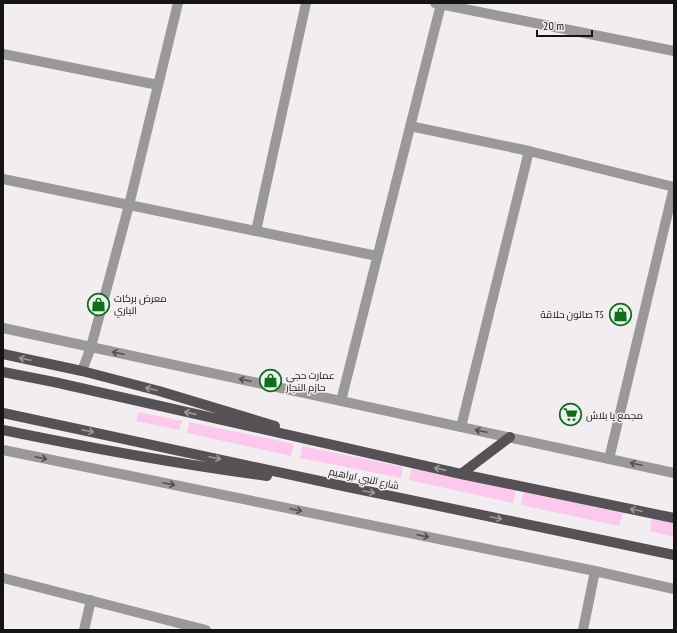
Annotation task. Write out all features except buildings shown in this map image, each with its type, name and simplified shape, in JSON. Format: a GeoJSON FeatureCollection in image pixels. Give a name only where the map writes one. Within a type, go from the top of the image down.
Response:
{"type":"FeatureCollection","features":[{"type":"Feature","properties":{"kind":"main road"},"geometry":{"type":"LineString","coordinates":[[3,354],[82,370],[159,391],[349,449]]}},
{"type":"Feature","properties":{"kind":"main road"},"geometry":{"type":"LineString","coordinates":[[3,372],[54,382],[461,474],[674,518]]}},
{"type":"Feature","properties":{"kind":"main road","name":"شارع النبي ابراهيم"},"geometry":{"type":"LineString","coordinates":[[3,413],[674,555]]}},
{"type":"Feature","properties":{"kind":"main road"},"geometry":{"type":"LineString","coordinates":[[3,430],[43,439],[228,471],[343,486]]}},
{"type":"Feature","properties":{"kind":"main road"},"geometry":{"type":"LineString","coordinates":[[3,435],[43,439]]}},
{"type":"Feature","properties":{"kind":"main road"},"geometry":{"type":"LineString","coordinates":[[461,474],[510,437]]}},
{"type":"Feature","properties":{"kind":"street"},"geometry":{"type":"LineString","coordinates":[[82,370],[91,347],[130,205],[178,3]]}},
{"type":"Feature","properties":{"kind":"street"},"geometry":{"type":"LineString","coordinates":[[256,231],[306,3]]}},
{"type":"Feature","properties":{"kind":"street"},"geometry":{"type":"LineString","coordinates":[[341,401],[410,126],[438,4],[674,51]]}},
{"type":"Feature","properties":{"kind":"street"},"geometry":{"type":"LineString","coordinates":[[3,54],[158,85]]}},
{"type":"Feature","properties":{"kind":"street"},"geometry":{"type":"LineString","coordinates":[[410,126],[529,151],[674,187],[609,459]]}},
{"type":"Feature","properties":{"kind":"street"},"geometry":{"type":"LineString","coordinates":[[461,427],[529,151]]}},
{"type":"Feature","properties":{"kind":"street"},"geometry":{"type":"LineString","coordinates":[[3,179],[378,256]]}},
{"type":"Feature","properties":{"kind":"street"},"geometry":{"type":"LineString","coordinates":[[3,328],[674,473]]}},
{"type":"Feature","properties":{"kind":"street"},"geometry":{"type":"LineString","coordinates":[[3,450],[595,571],[674,589]]}},
{"type":"Feature","properties":{"kind":"street"},"geometry":{"type":"LineString","coordinates":[[583,630],[595,571]]}},
{"type":"Feature","properties":{"kind":"street"},"geometry":{"type":"LineString","coordinates":[[3,578],[206,630]]}},
{"type":"Feature","properties":{"kind":"street"},"geometry":{"type":"LineString","coordinates":[[84,630],[91,600]]}},
{"type":"Feature","properties":{"kind":"shaded area"},"geometry":{"type":"Polygon","coordinates":[[[139,412],[182,421],[179,430],[136,421],[139,412]]]}},
{"type":"Feature","properties":{"kind":"shaded area"},"geometry":{"type":"Polygon","coordinates":[[[189,422],[294,444],[291,456],[187,433],[189,422]]]}},
{"type":"Feature","properties":{"kind":"shaded area"},"geometry":{"type":"Polygon","coordinates":[[[302,446],[403,467],[401,478],[300,458],[302,446]]]}},
{"type":"Feature","properties":{"kind":"shaded area"},"geometry":{"type":"Polygon","coordinates":[[[412,468],[516,490],[513,503],[409,480],[412,468]]]}},
{"type":"Feature","properties":{"kind":"shaded area"},"geometry":{"type":"Polygon","coordinates":[[[523,492],[623,513],[619,526],[521,505],[523,492]]]}},
{"type":"Feature","properties":{"kind":"shaded area"},"geometry":{"type":"Polygon","coordinates":[[[652,518],[674,523],[674,537],[650,531],[652,518]]]}},
{"type":"Feature","properties":{"kind":"place","name":"معرض بركات الباري"},"geometry":{"type":"Point","coordinates":[98,304]}},
{"type":"Feature","properties":{"kind":"place","name":"صالون حلاقة T5"},"geometry":{"type":"Point","coordinates":[620,314]}},
{"type":"Feature","properties":{"kind":"place","name":"عمارت حجي حازم النجار"},"geometry":{"type":"Point","coordinates":[271,381]}},
{"type":"Feature","properties":{"kind":"place","name":"مجمع يا بلاش"},"geometry":{"type":"Point","coordinates":[571,415]}}]}
